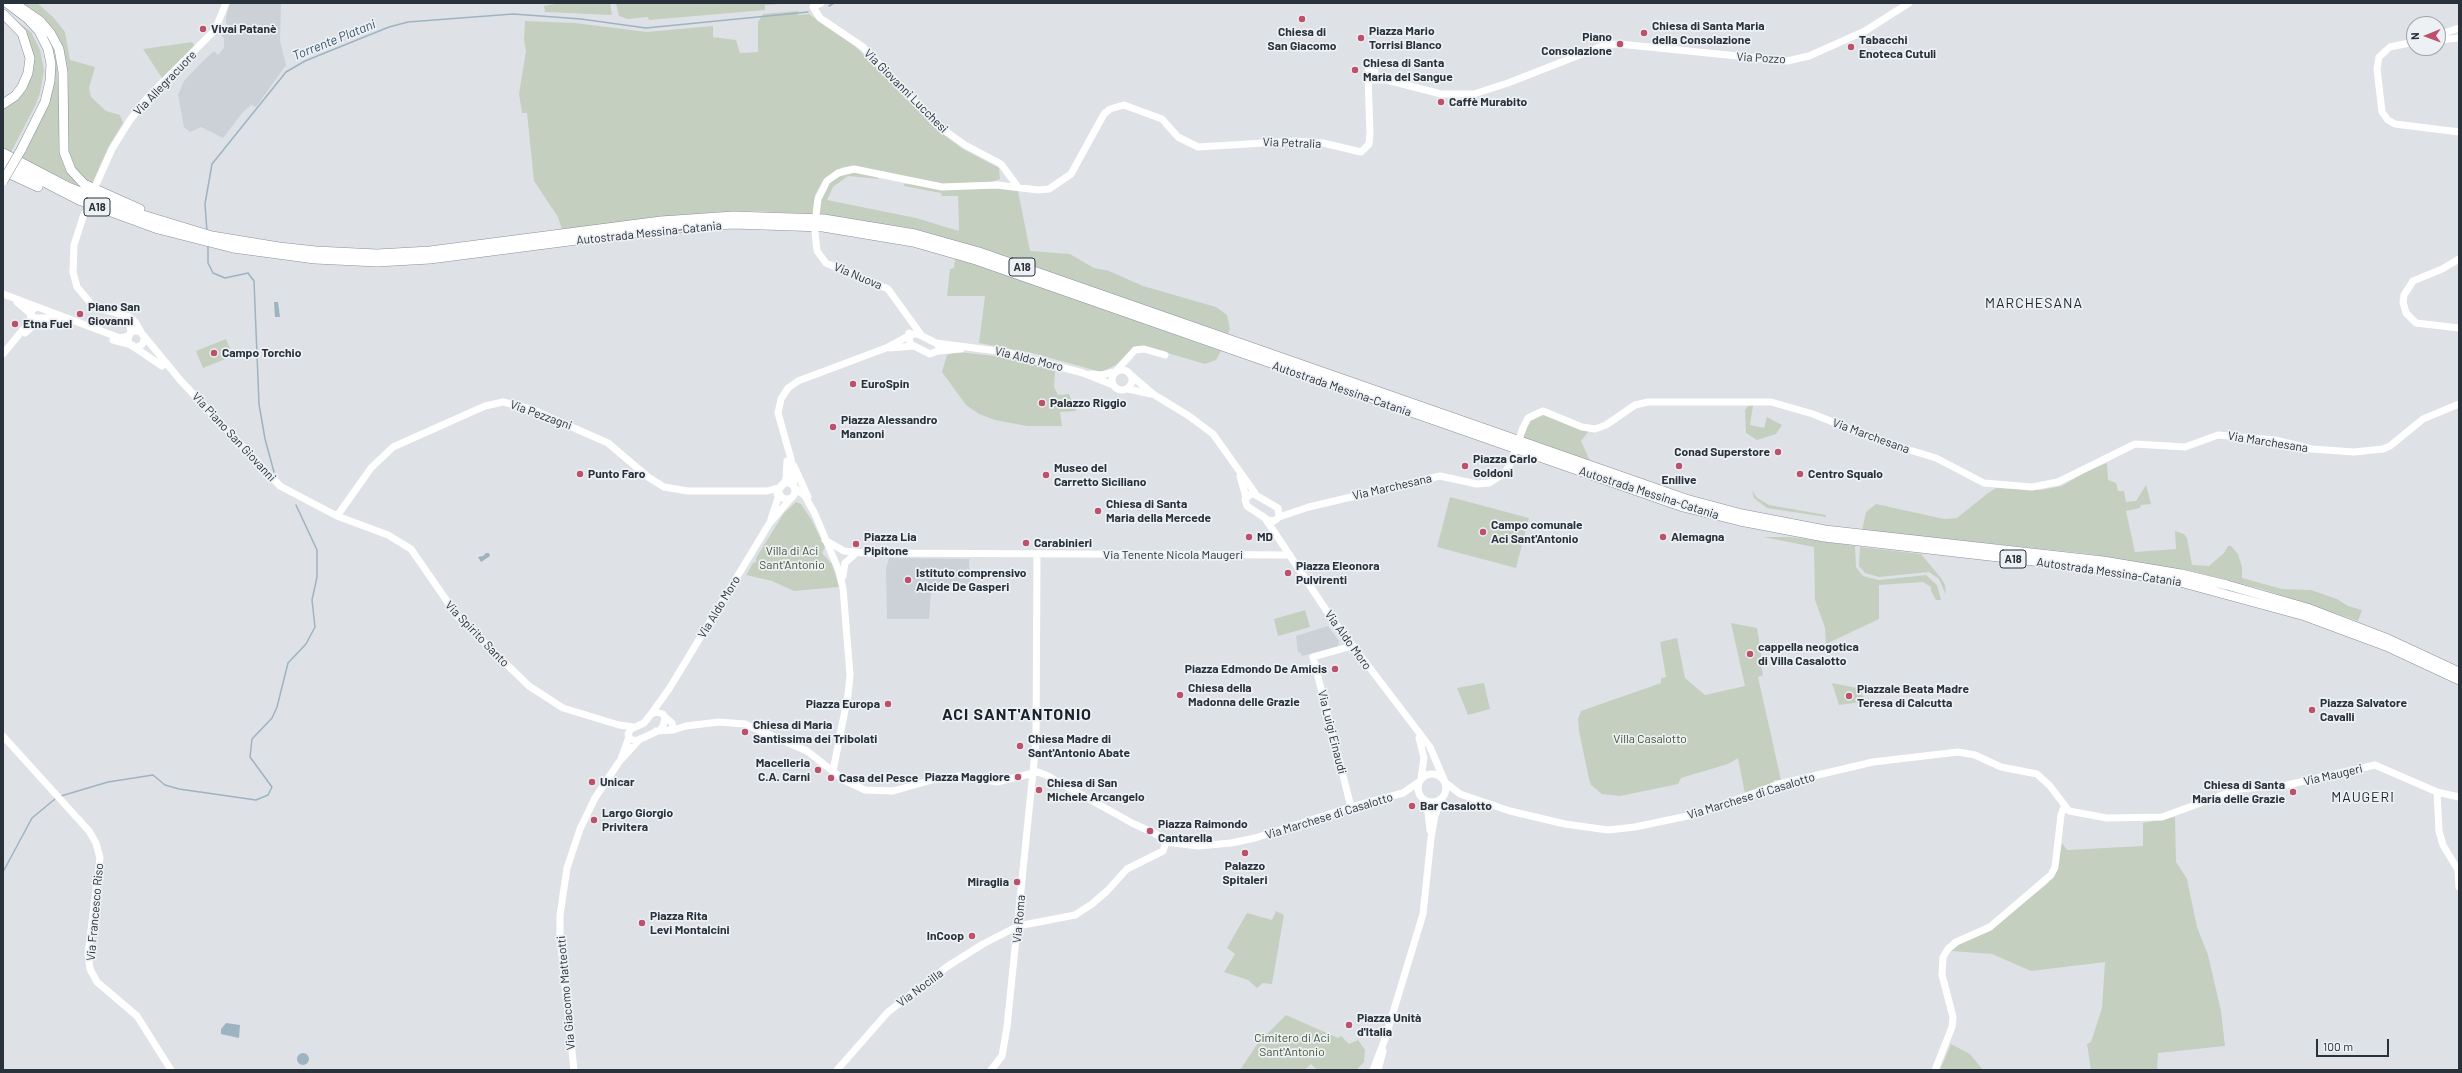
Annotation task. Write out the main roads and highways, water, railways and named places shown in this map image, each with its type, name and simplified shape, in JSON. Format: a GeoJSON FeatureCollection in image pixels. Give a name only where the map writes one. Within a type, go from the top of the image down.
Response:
{"type":"FeatureCollection","features":[{"type":"Feature","properties":{"kind":"highway"},"geometry":{"type":"LineString","coordinates":[[7,3],[39,31],[46,44],[51,64],[50,81],[45,102],[18,149],[3,171],[101,212],[118,215]]}},
{"type":"Feature","properties":{"kind":"highway"},"geometry":{"type":"LineString","coordinates":[[7,3],[39,24],[55,46],[61,77],[62,152],[69,171],[83,186],[96,194],[133,206]]}},
{"type":"Feature","properties":{"kind":"highway"},"geometry":{"type":"LineString","coordinates":[[14,3],[40,21],[51,34],[59,49],[63,72],[64,152],[71,170],[84,184],[133,206],[154,219]]}},
{"type":"Feature","properties":{"kind":"highway"},"geometry":{"type":"LineString","coordinates":[[3,7],[21,19],[35,34],[44,50],[46,64],[46,80],[41,100],[3,181]]}},
{"type":"Feature","properties":{"kind":"highway"},"geometry":{"type":"LineString","coordinates":[[3,14],[22,33],[30,58],[28,73],[22,87],[15,96],[3,104]]}},
{"type":"Feature","properties":{"kind":"highway","name":"A18"},"geometry":{"type":"LineString","coordinates":[[3,153],[78,191],[198,236]]}},
{"type":"Feature","properties":{"kind":"highway","name":"A18"},"geometry":{"type":"LineString","coordinates":[[3,162],[64,193],[118,215],[212,239]]}},
{"type":"Feature","properties":{"kind":"highway","name":"Autostrada Messina-Catania"},"geometry":{"type":"LineString","coordinates":[[212,239],[285,248],[377,254],[450,249],[661,221],[714,216],[807,218],[895,230],[979,252],[1686,499],[1742,514],[1825,530],[2104,561],[2196,578],[2273,597],[2333,617],[2388,638],[2459,672]]}},
{"type":"Feature","properties":{"kind":"highway","name":"Autostrada Messina-Catania"},"geometry":{"type":"LineString","coordinates":[[212,239],[296,257],[377,262],[444,258],[667,228],[714,224],[806,225],[894,238],[976,260],[1683,507],[1740,521],[1824,537],[2103,569],[2180,582],[2305,616],[2386,646],[2459,680]]}},
{"type":"Feature","properties":{"kind":"water"},"geometry":{"type":"Polygon","coordinates":[[[274,302],[278,302],[280,317],[275,317],[274,302]]]}},
{"type":"Feature","properties":{"kind":"water"},"geometry":{"type":"Polygon","coordinates":[[[486,553],[489,553],[490,556],[481,562],[478,557],[483,556],[486,553]]]}},
{"type":"Feature","properties":{"kind":"water"},"geometry":{"type":"Polygon","coordinates":[[[226,1023],[240,1025],[239,1038],[221,1034],[221,1029],[226,1023]]]}},
{"type":"Feature","properties":{"kind":"water"},"geometry":{"type":"Polygon","coordinates":[[[305,1053],[308,1054],[308,1064],[301,1065],[298,1064],[297,1057],[298,1054],[305,1053]]]}},
{"type":"Feature","properties":{"kind":"waterway","name":"Torrente Platani"},"geometry":{"type":"LineString","coordinates":[[829,6],[834,3]]}},
{"type":"Feature","properties":{"kind":"waterway","name":"Torrente Platani"},"geometry":{"type":"LineString","coordinates":[[207,232],[205,204],[212,164],[286,72],[305,61],[389,27],[408,22],[513,14],[581,19],[646,28],[808,12]]}},
{"type":"Feature","properties":{"kind":"waterway","name":"Torrente Platani"},"geometry":{"type":"LineString","coordinates":[[208,246],[208,263],[213,273],[225,278],[248,273],[254,281],[259,404],[265,439],[274,472]]}},
{"type":"Feature","properties":{"kind":"waterway","name":"Torrente Platani"},"geometry":{"type":"LineString","coordinates":[[61,796],[108,782],[153,775],[165,785],[179,789],[256,800],[268,795],[272,787],[250,757],[252,739],[272,718],[277,707],[288,663],[306,644],[315,627],[312,600],[317,577],[317,550],[296,505]]}},
{"type":"Feature","properties":{"kind":"waterway","name":"Torrente Platani"},"geometry":{"type":"LineString","coordinates":[[3,872],[32,818],[55,799]]}},
{"type":"Feature","properties":{"kind":"place","name":"Chiesa di San Giacomo"},"geometry":{"type":"Point","coordinates":[1302,19]}},
{"type":"Feature","properties":{"kind":"place","name":"Vivai Patanè"},"geometry":{"type":"Point","coordinates":[203,29]}},
{"type":"Feature","properties":{"kind":"place","name":"Chiesa di Santa Maria della Consolazione"},"geometry":{"type":"Point","coordinates":[1644,33]}},
{"type":"Feature","properties":{"kind":"place","name":"Piazza Mario Torrisi Blanco"},"geometry":{"type":"Point","coordinates":[1361,38]}},
{"type":"Feature","properties":{"kind":"place","name":"Piano Consolazione"},"geometry":{"type":"Point","coordinates":[1620,44]}},
{"type":"Feature","properties":{"kind":"place","name":"Tabacchi Enoteca Cutuli"},"geometry":{"type":"Point","coordinates":[1851,47]}},
{"type":"Feature","properties":{"kind":"place","name":"Chiesa di Santa Maria del Sangue"},"geometry":{"type":"Point","coordinates":[1355,70]}},
{"type":"Feature","properties":{"kind":"place","name":"Caffè Murabito"},"geometry":{"type":"Point","coordinates":[1441,102]}},
{"type":"Feature","properties":{"kind":"place","name":"Piano San Giovanni"},"geometry":{"type":"Point","coordinates":[80,314]}},
{"type":"Feature","properties":{"kind":"place","name":"Etna Fuel"},"geometry":{"type":"Point","coordinates":[15,324]}},
{"type":"Feature","properties":{"kind":"place","name":"Campo Torchio"},"geometry":{"type":"Point","coordinates":[214,353]}},
{"type":"Feature","properties":{"kind":"place","name":"EuroSpin"},"geometry":{"type":"Point","coordinates":[853,384]}},
{"type":"Feature","properties":{"kind":"place","name":"Palazzo Riggio"},"geometry":{"type":"Point","coordinates":[1042,403]}},
{"type":"Feature","properties":{"kind":"place","name":"Piazza Alessandro Manzoni"},"geometry":{"type":"Point","coordinates":[833,427]}},
{"type":"Feature","properties":{"kind":"place","name":"Conad Superstore"},"geometry":{"type":"Point","coordinates":[1778,452]}},
{"type":"Feature","properties":{"kind":"place","name":"Piazza Carlo Goldoni"},"geometry":{"type":"Point","coordinates":[1465,466]}},
{"type":"Feature","properties":{"kind":"place","name":"Enilive"},"geometry":{"type":"Point","coordinates":[1679,466]}},
{"type":"Feature","properties":{"kind":"place","name":"Punto Faro"},"geometry":{"type":"Point","coordinates":[580,474]}},
{"type":"Feature","properties":{"kind":"place","name":"Centro Squalo"},"geometry":{"type":"Point","coordinates":[1800,474]}},
{"type":"Feature","properties":{"kind":"place","name":"Museo del Carretto Siciliano"},"geometry":{"type":"Point","coordinates":[1046,475]}},
{"type":"Feature","properties":{"kind":"place","name":"Chiesa di Santa Maria della Mercede"},"geometry":{"type":"Point","coordinates":[1098,511]}},
{"type":"Feature","properties":{"kind":"place","name":"Campo comunale Aci Sant'Antonio"},"geometry":{"type":"Point","coordinates":[1483,532]}},
{"type":"Feature","properties":{"kind":"place","name":"MD"},"geometry":{"type":"Point","coordinates":[1249,537]}},
{"type":"Feature","properties":{"kind":"place","name":"Alemagna"},"geometry":{"type":"Point","coordinates":[1663,537]}},
{"type":"Feature","properties":{"kind":"place","name":"Carabinieri"},"geometry":{"type":"Point","coordinates":[1026,543]}},
{"type":"Feature","properties":{"kind":"place","name":"Piazza Lia Pipitone"},"geometry":{"type":"Point","coordinates":[856,544]}},
{"type":"Feature","properties":{"kind":"place","name":"Piazza Eleonora Pulvirenti"},"geometry":{"type":"Point","coordinates":[1288,573]}},
{"type":"Feature","properties":{"kind":"place","name":"Istituto comprensivo Alcide De Gasperi"},"geometry":{"type":"Point","coordinates":[908,580]}},
{"type":"Feature","properties":{"kind":"place","name":"cappella neogotica di Villa Casalotto"},"geometry":{"type":"Point","coordinates":[1750,654]}},
{"type":"Feature","properties":{"kind":"place","name":"Piazza Edmondo De Amicis"},"geometry":{"type":"Point","coordinates":[1335,669]}},
{"type":"Feature","properties":{"kind":"place","name":"Chiesa della Madonna delle Grazie"},"geometry":{"type":"Point","coordinates":[1180,695]}},
{"type":"Feature","properties":{"kind":"place","name":"Piazzale Beata Madre Teresa di Calcutta"},"geometry":{"type":"Point","coordinates":[1849,696]}},
{"type":"Feature","properties":{"kind":"place","name":"Piazza Europa"},"geometry":{"type":"Point","coordinates":[888,704]}},
{"type":"Feature","properties":{"kind":"place","name":"Piazza Salvatore Cavalli"},"geometry":{"type":"Point","coordinates":[2312,710]}},
{"type":"Feature","properties":{"kind":"place","name":"Chiesa di Maria Santissima dei Tribolati"},"geometry":{"type":"Point","coordinates":[745,732]}},
{"type":"Feature","properties":{"kind":"place","name":"Chiesa Madre di Sant'Antonio Abate"},"geometry":{"type":"Point","coordinates":[1020,746]}},
{"type":"Feature","properties":{"kind":"place","name":"Macelleria C.A. Carni"},"geometry":{"type":"Point","coordinates":[818,770]}},
{"type":"Feature","properties":{"kind":"place","name":"Piazza Maggiore"},"geometry":{"type":"Point","coordinates":[1018,777]}},
{"type":"Feature","properties":{"kind":"place","name":"Casa del Pesce"},"geometry":{"type":"Point","coordinates":[831,778]}},
{"type":"Feature","properties":{"kind":"place","name":"Unicar"},"geometry":{"type":"Point","coordinates":[592,782]}},
{"type":"Feature","properties":{"kind":"place","name":"Chiesa di San Michele Arcangelo"},"geometry":{"type":"Point","coordinates":[1039,790]}},
{"type":"Feature","properties":{"kind":"place","name":"Chiesa di Santa Maria delle Grazie"},"geometry":{"type":"Point","coordinates":[2293,792]}},
{"type":"Feature","properties":{"kind":"place","name":"Bar Casalotto"},"geometry":{"type":"Point","coordinates":[1412,806]}},
{"type":"Feature","properties":{"kind":"place","name":"Largo Giorgio Privitera"},"geometry":{"type":"Point","coordinates":[594,820]}},
{"type":"Feature","properties":{"kind":"place","name":"Piazza Raimondo Cantarella"},"geometry":{"type":"Point","coordinates":[1150,831]}},
{"type":"Feature","properties":{"kind":"place","name":"Palazzo Spitaleri"},"geometry":{"type":"Point","coordinates":[1245,853]}},
{"type":"Feature","properties":{"kind":"place","name":"Miraglia"},"geometry":{"type":"Point","coordinates":[1017,882]}},
{"type":"Feature","properties":{"kind":"place","name":"Piazza Rita Levi Montalcini"},"geometry":{"type":"Point","coordinates":[642,923]}},
{"type":"Feature","properties":{"kind":"place","name":"InCoop"},"geometry":{"type":"Point","coordinates":[972,936]}},
{"type":"Feature","properties":{"kind":"place","name":"Piazza Unità d'Italia"},"geometry":{"type":"Point","coordinates":[1349,1025]}},
{"type":"Feature","properties":{"kind":"district","name":"MARCHESANA"},"geometry":{"type":"Point","coordinates":[2034,303]}},
{"type":"Feature","properties":{"kind":"district","name":"ACI SANT'ANTONIO"},"geometry":{"type":"Point","coordinates":[1017,715]}},
{"type":"Feature","properties":{"kind":"district","name":"MAUGERI"},"geometry":{"type":"Point","coordinates":[2363,797]}},
{"type":"Feature","properties":{"kind":"park label","name":"Villa di Aci Sant'Antonio"},"geometry":{"type":"Point","coordinates":[792,558]}},
{"type":"Feature","properties":{"kind":"park label","name":"Villa Casalotto"},"geometry":{"type":"Point","coordinates":[1650,739]}},
{"type":"Feature","properties":{"kind":"park label","name":"Cimitero di Aci Sant'Antonio"},"geometry":{"type":"Point","coordinates":[1292,1045]}}]}
